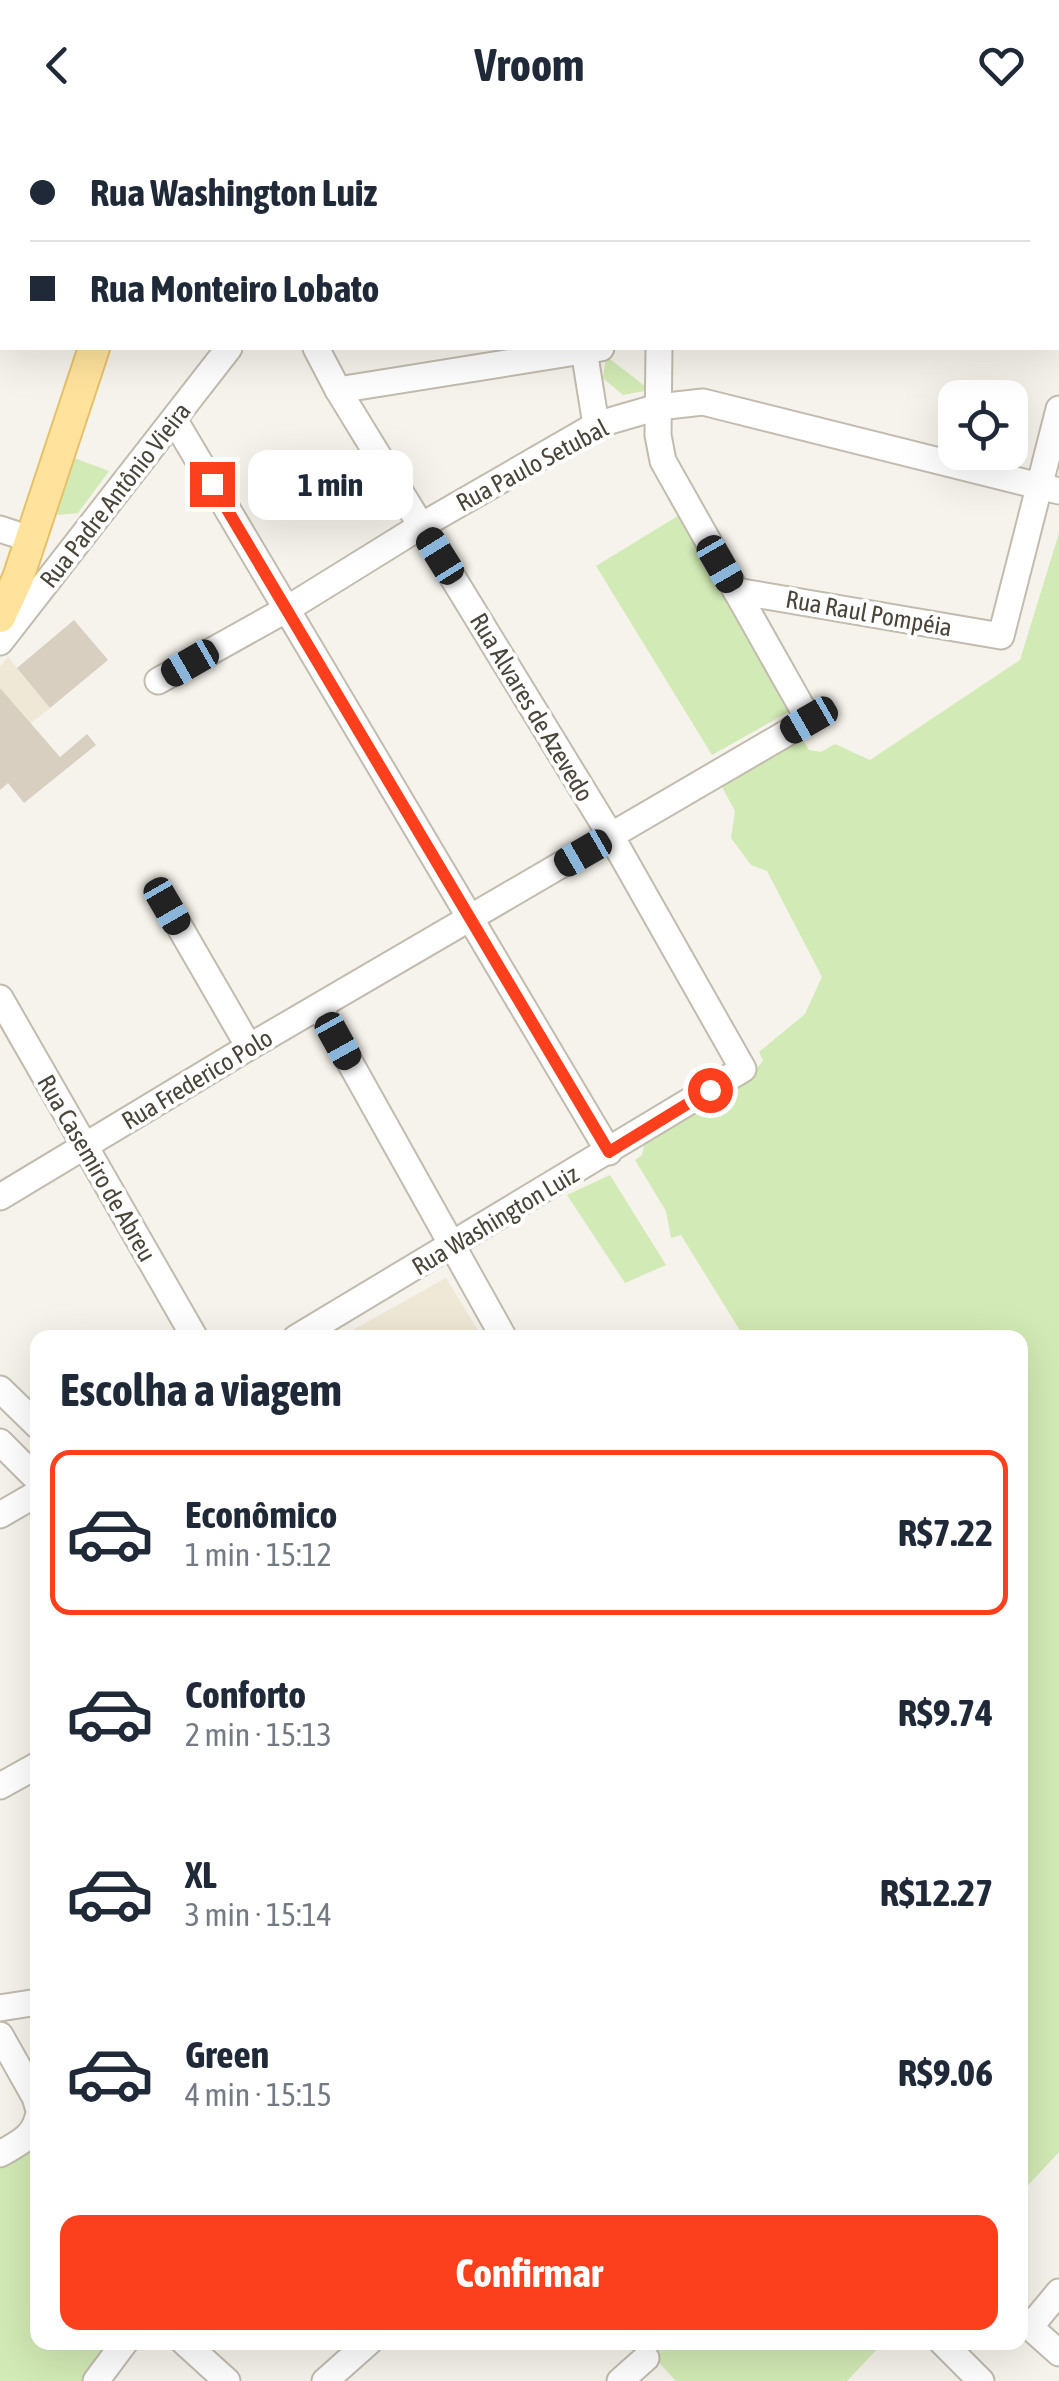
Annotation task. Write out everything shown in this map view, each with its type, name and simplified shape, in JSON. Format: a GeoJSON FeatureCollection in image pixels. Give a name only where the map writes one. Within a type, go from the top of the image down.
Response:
{"type":"FeatureCollection","features":[{"type":"Feature","properties":{"kind":"main road"},"geometry":{"type":"LineString","coordinates":[[0,575],[8,532],[77,350]]}},
{"type":"Feature","properties":{"kind":"main road"},"geometry":{"type":"LineString","coordinates":[[0,617],[18,578],[93,350]]}},
{"type":"Feature","properties":{"kind":"street","name":"Rua Padre Antônio Vieira"},"geometry":{"type":"LineString","coordinates":[[0,642],[227,350]]}},
{"type":"Feature","properties":{"kind":"street","name":"Rua Alvares de Azevedo"},"geometry":{"type":"LineString","coordinates":[[317,350],[612,836],[743,1068]]}},
{"type":"Feature","properties":{"kind":"street"},"geometry":{"type":"LineString","coordinates":[[338,390],[587,350]]}},
{"type":"Feature","properties":{"kind":"street"},"geometry":{"type":"LineString","coordinates":[[593,350],[596,426]]}},
{"type":"Feature","properties":{"kind":"street"},"geometry":{"type":"LineString","coordinates":[[659,350],[658,435],[662,460],[736,591]]}},
{"type":"Feature","properties":{"kind":"street","name":"Rua Paulo Setubal"},"geometry":{"type":"LineString","coordinates":[[158,681],[596,426],[658,407],[703,402],[1049,489]]}},
{"type":"Feature","properties":{"kind":"street"},"geometry":{"type":"LineString","coordinates":[[1049,489],[1059,409]]}},
{"type":"Feature","properties":{"kind":"street"},"geometry":{"type":"LineString","coordinates":[[174,421],[609,1152]]}},
{"type":"Feature","properties":{"kind":"street","name":"Rua Raul Pompéia"},"geometry":{"type":"LineString","coordinates":[[736,591],[1002,636],[1049,489]]}},
{"type":"Feature","properties":{"kind":"street","name":"Rua Frederico Polo"},"geometry":{"type":"LineString","coordinates":[[0,1197],[809,720],[736,591]]}},
{"type":"Feature","properties":{"kind":"street"},"geometry":{"type":"LineString","coordinates":[[167,906],[249,1047]]}},
{"type":"Feature","properties":{"kind":"street","name":"Rua Casemiro de Abreu"},"geometry":{"type":"LineString","coordinates":[[0,998],[190,1330]]}},
{"type":"Feature","properties":{"kind":"street"},"geometry":{"type":"LineString","coordinates":[[319,1007],[499,1330]]}},
{"type":"Feature","properties":{"kind":"street","name":"Rua Washington Luiz"},"geometry":{"type":"LineString","coordinates":[[310,1330],[743,1068]]}},
{"type":"Feature","properties":{"kind":"street"},"geometry":{"type":"LineString","coordinates":[[0,1389],[30,1418]]}},
{"type":"Feature","properties":{"kind":"street"},"geometry":{"type":"LineString","coordinates":[[0,1442],[30,1472]]}},
{"type":"Feature","properties":{"kind":"street"},"geometry":{"type":"LineString","coordinates":[[0,1515],[30,1497]]}},
{"type":"Feature","properties":{"kind":"street"},"geometry":{"type":"LineString","coordinates":[[0,1786],[30,1769]]}},
{"type":"Feature","properties":{"kind":"street"},"geometry":{"type":"LineString","coordinates":[[0,2008],[30,2003]]}},
{"type":"Feature","properties":{"kind":"street"},"geometry":{"type":"LineString","coordinates":[[0,2034],[30,2093]]}},
{"type":"Feature","properties":{"kind":"street"},"geometry":{"type":"LineString","coordinates":[[0,2154],[30,2134]]}},
{"type":"Feature","properties":{"kind":"street"},"geometry":{"type":"LineString","coordinates":[[1028,2319],[1059,2292]]}},
{"type":"Feature","properties":{"kind":"street"},"geometry":{"type":"LineString","coordinates":[[1028,2325],[1059,2353]]}},
{"type":"Feature","properties":{"kind":"street"},"geometry":{"type":"LineString","coordinates":[[96,2381],[120,2350]]}},
{"type":"Feature","properties":{"kind":"street"},"geometry":{"type":"LineString","coordinates":[[193,2350],[227,2381]]}},
{"type":"Feature","properties":{"kind":"street"},"geometry":{"type":"LineString","coordinates":[[325,2381],[360,2350]]}},
{"type":"Feature","properties":{"kind":"street"},"geometry":{"type":"LineString","coordinates":[[950,2350],[981,2381]]}},
{"type":"Feature","properties":{"kind":"street"},"geometry":{"type":"LineString","coordinates":[[620,2381],[646,2358]]}},
{"type":"Feature","properties":{"kind":"shaded area"},"geometry":{"type":"Polygon","coordinates":[[[8,657],[50,708],[0,748],[0,667],[8,657]]]}},
{"type":"Feature","properties":{"kind":"shaded area"},"geometry":{"type":"Polygon","coordinates":[[[446,1278],[478,1330],[353,1330],[446,1278]]]}},
{"type":"Feature","properties":{"kind":"green space"},"geometry":{"type":"Polygon","coordinates":[[[606,356],[650,390],[623,395],[603,378],[606,356]]]}},
{"type":"Feature","properties":{"kind":"green space"},"geometry":{"type":"Polygon","coordinates":[[[69,456],[109,471],[78,513],[58,515],[55,508],[69,456]]]}},
{"type":"Feature","properties":{"kind":"green space"},"geometry":{"type":"Polygon","coordinates":[[[686,511],[797,707],[712,755],[596,566],[686,511]]]}},
{"type":"Feature","properties":{"kind":"green space"},"geometry":{"type":"Polygon","coordinates":[[[1059,533],[1059,2152],[1028,2185],[1028,1330],[740,1330],[681,1235],[671,1238],[666,1211],[635,1160],[642,1155],[647,1131],[751,1074],[763,1061],[759,1052],[805,1014],[822,977],[767,871],[751,865],[731,838],[735,811],[722,787],[803,740],[809,750],[821,752],[835,744],[870,760],[1020,660],[1059,533]]]}},
{"type":"Feature","properties":{"kind":"green space"},"geometry":{"type":"Polygon","coordinates":[[[610,1175],[666,1265],[625,1283],[567,1195],[610,1175]]]}},
{"type":"Feature","properties":{"kind":"green space"},"geometry":{"type":"Polygon","coordinates":[[[30,2152],[30,2350],[108,2350],[84,2381],[0,2381],[0,2169],[30,2152]]]}},
{"type":"Feature","properties":{"kind":"green space"},"geometry":{"type":"Polygon","coordinates":[[[647,2350],[876,2350],[847,2381],[676,2381],[647,2350]]]}},
{"type":"Feature","properties":{"kind":"building"},"geometry":{"type":"Polygon","coordinates":[[[74,620],[108,660],[50,708],[17,668],[74,620]]]}},
{"type":"Feature","properties":{"kind":"building"},"geometry":{"type":"Polygon","coordinates":[[[0,688],[60,757],[87,734],[96,745],[24,803],[8,783],[0,790],[0,688]]]}},
{"type":"Feature","properties":{"kind":"route"},"geometry":{"type":"LineString","coordinates":[[212,484],[609,1152],[710,1090]]}}]}
